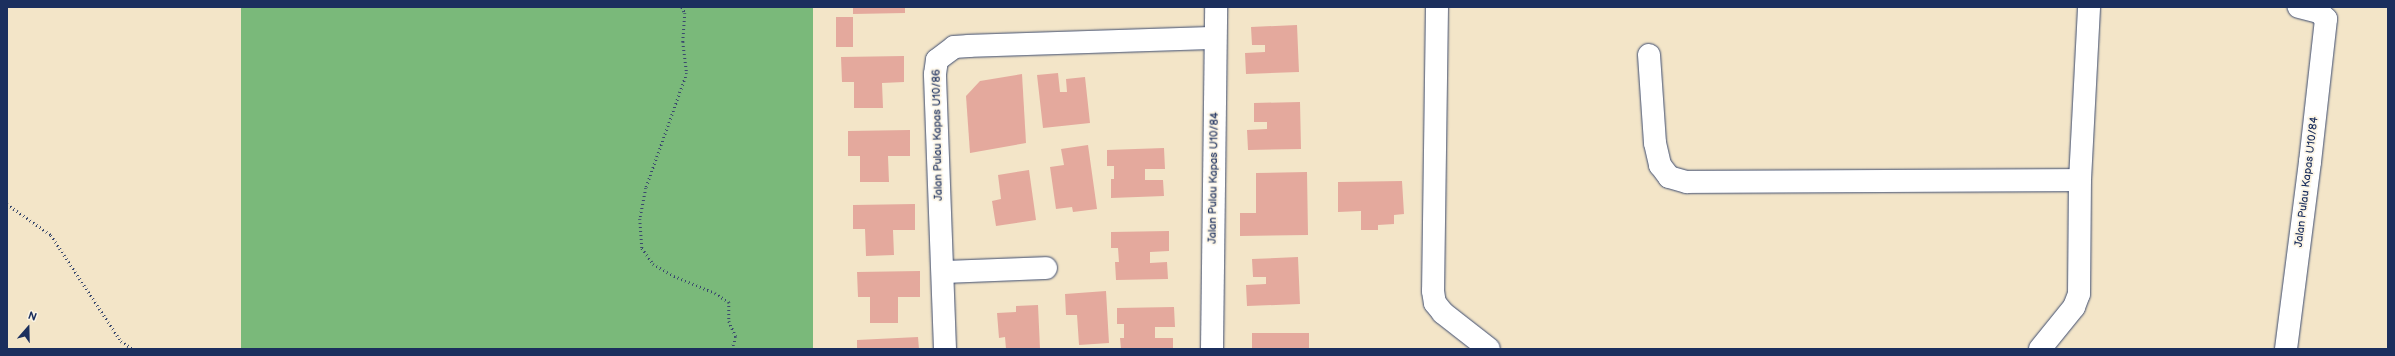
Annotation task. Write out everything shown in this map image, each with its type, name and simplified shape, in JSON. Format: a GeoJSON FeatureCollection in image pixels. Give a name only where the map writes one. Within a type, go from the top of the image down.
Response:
{"type":"FeatureCollection","features":[{"type":"Feature","properties":{"kind":"street","name":"Jalan Pulau Kapas U10/84"},"geometry":{"type":"LineString","coordinates":[[1212,349],[1216,7]]}},
{"type":"Feature","properties":{"kind":"street"},"geometry":{"type":"LineString","coordinates":[[1437,7],[1433,291],[1435,303],[1443,313],[1489,349]]}},
{"type":"Feature","properties":{"kind":"street"},"geometry":{"type":"LineString","coordinates":[[2040,349],[2074,307],[2079,294],[2080,180],[2089,7]]}},
{"type":"Feature","properties":{"kind":"street","name":"Jalan Pulau Kapas U10/84"},"geometry":{"type":"LineString","coordinates":[[2286,349],[2310,162],[2326,19],[2323,15],[2299,7]]}},
{"type":"Feature","properties":{"kind":"street","name":"Jalan Pulau Kapas U10/86"},"geometry":{"type":"LineString","coordinates":[[945,349],[935,74],[937,60],[945,52],[954,47],[1215,38]]}},
{"type":"Feature","properties":{"kind":"street"},"geometry":{"type":"LineString","coordinates":[[1649,55],[1655,143],[1660,165],[1670,177],[1687,182],[2080,180]]}},
{"type":"Feature","properties":{"kind":"street"},"geometry":{"type":"LineString","coordinates":[[942,272],[1046,268]]}},
{"type":"Feature","properties":{"kind":"path"},"geometry":{"type":"LineString","coordinates":[[682,7],[685,13],[683,42],[687,73],[646,188],[640,219],[642,248],[653,264],[674,276],[715,293],[729,302],[729,321],[736,337],[732,349]]}},
{"type":"Feature","properties":{"kind":"path"},"geometry":{"type":"LineString","coordinates":[[7,204],[51,235],[121,341],[133,349]]}},
{"type":"Feature","properties":{"kind":"green space"},"geometry":{"type":"Polygon","coordinates":[[[241,7],[813,7],[813,349],[241,349],[241,7]]]}},
{"type":"Feature","properties":{"kind":"building"},"geometry":{"type":"Polygon","coordinates":[[[853,7],[905,7],[905,13],[853,14],[853,7]]]}},
{"type":"Feature","properties":{"kind":"building"},"geometry":{"type":"Polygon","coordinates":[[[836,17],[853,17],[853,47],[836,47],[836,17]]]}},
{"type":"Feature","properties":{"kind":"building"},"geometry":{"type":"Polygon","coordinates":[[[1297,25],[1299,72],[1246,74],[1245,53],[1265,52],[1265,45],[1252,45],[1251,27],[1297,25]]]}},
{"type":"Feature","properties":{"kind":"building"},"geometry":{"type":"Polygon","coordinates":[[[904,56],[904,82],[882,83],[883,108],[854,108],[854,82],[842,82],[841,57],[904,56]]]}},
{"type":"Feature","properties":{"kind":"building"},"geometry":{"type":"Polygon","coordinates":[[[1058,73],[1060,92],[1067,92],[1066,79],[1085,77],[1090,123],[1043,128],[1037,75],[1058,73]]]}},
{"type":"Feature","properties":{"kind":"building"},"geometry":{"type":"Polygon","coordinates":[[[1022,74],[1026,143],[970,153],[966,96],[980,81],[1022,74]]]}},
{"type":"Feature","properties":{"kind":"building"},"geometry":{"type":"Polygon","coordinates":[[[1300,102],[1301,149],[1248,150],[1247,130],[1267,129],[1267,122],[1254,122],[1254,103],[1300,102]]]}},
{"type":"Feature","properties":{"kind":"building"},"geometry":{"type":"Polygon","coordinates":[[[910,130],[910,156],[888,156],[889,182],[860,182],[860,156],[848,156],[848,131],[910,130]]]}},
{"type":"Feature","properties":{"kind":"building"},"geometry":{"type":"Polygon","coordinates":[[[1088,145],[1097,209],[1073,212],[1072,207],[1056,209],[1050,167],[1064,165],[1061,149],[1088,145]]]}},
{"type":"Feature","properties":{"kind":"building"},"geometry":{"type":"Polygon","coordinates":[[[1164,148],[1165,169],[1145,169],[1145,180],[1163,180],[1164,196],[1111,198],[1111,179],[1114,179],[1114,166],[1107,166],[1107,150],[1164,148]]]}},
{"type":"Feature","properties":{"kind":"building"},"geometry":{"type":"Polygon","coordinates":[[[1029,170],[1036,220],[996,226],[992,201],[1001,199],[998,175],[1029,170]]]}},
{"type":"Feature","properties":{"kind":"building"},"geometry":{"type":"Polygon","coordinates":[[[1307,172],[1308,235],[1240,236],[1240,213],[1256,213],[1256,173],[1307,172]]]}},
{"type":"Feature","properties":{"kind":"building"},"geometry":{"type":"Polygon","coordinates":[[[1402,181],[1404,214],[1394,215],[1394,224],[1378,225],[1378,230],[1361,230],[1361,211],[1338,212],[1338,182],[1402,181]]]}},
{"type":"Feature","properties":{"kind":"building"},"geometry":{"type":"Polygon","coordinates":[[[915,204],[915,230],[893,230],[894,255],[866,256],[865,229],[853,229],[853,205],[915,204]]]}},
{"type":"Feature","properties":{"kind":"building"},"geometry":{"type":"Polygon","coordinates":[[[1169,231],[1169,251],[1150,252],[1150,263],[1167,262],[1168,279],[1116,280],[1115,262],[1119,262],[1118,248],[1111,248],[1111,232],[1169,231]]]}},
{"type":"Feature","properties":{"kind":"building"},"geometry":{"type":"Polygon","coordinates":[[[1298,257],[1300,304],[1247,306],[1246,285],[1266,284],[1266,277],[1253,277],[1252,259],[1298,257]]]}},
{"type":"Feature","properties":{"kind":"building"},"geometry":{"type":"Polygon","coordinates":[[[920,271],[920,297],[898,297],[898,323],[870,323],[870,297],[858,297],[857,272],[920,271]]]}},
{"type":"Feature","properties":{"kind":"building"},"geometry":{"type":"Polygon","coordinates":[[[1106,291],[1109,343],[1079,345],[1077,315],[1066,315],[1065,294],[1106,291]]]}},
{"type":"Feature","properties":{"kind":"building"},"geometry":{"type":"Polygon","coordinates":[[[1038,305],[1040,349],[1006,349],[1005,337],[999,338],[997,313],[1016,312],[1016,306],[1038,305]]]}},
{"type":"Feature","properties":{"kind":"building"},"geometry":{"type":"Polygon","coordinates":[[[1174,307],[1175,327],[1155,327],[1155,338],[1173,338],[1173,349],[1121,349],[1120,338],[1124,338],[1124,324],[1117,324],[1117,308],[1174,307]]]}},
{"type":"Feature","properties":{"kind":"building"},"geometry":{"type":"Polygon","coordinates":[[[1252,333],[1309,333],[1309,349],[1252,349],[1252,333]]]}},
{"type":"Feature","properties":{"kind":"building"},"geometry":{"type":"Polygon","coordinates":[[[918,337],[919,349],[857,349],[857,340],[918,337]]]}}]}
